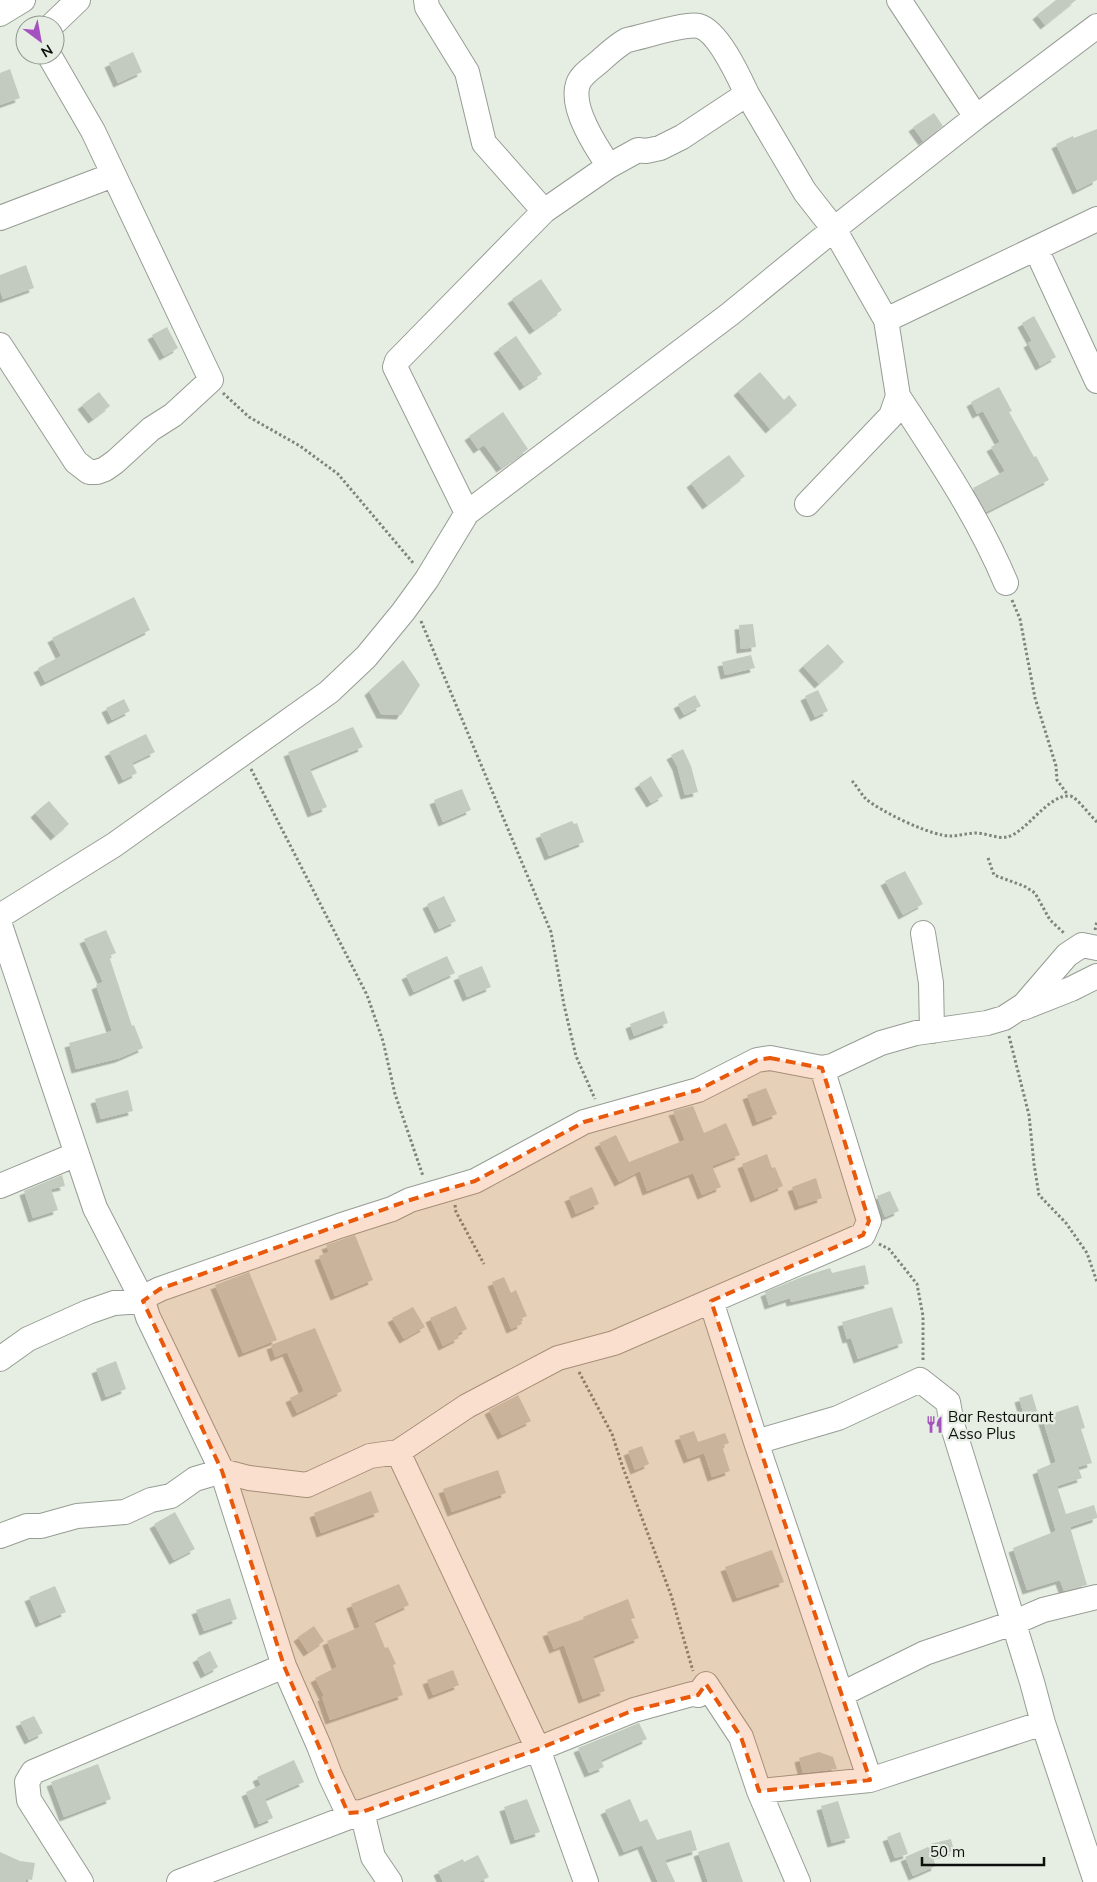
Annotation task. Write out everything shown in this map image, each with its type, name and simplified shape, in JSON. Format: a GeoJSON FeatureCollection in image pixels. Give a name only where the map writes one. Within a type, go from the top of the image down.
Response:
{"type":"FeatureCollection","features":[{"type":"Feature","properties":{"kind":"street"},"geometry":{"type":"LineString","coordinates":[[0,14],[23,0]]}},
{"type":"Feature","properties":{"kind":"street"},"geometry":{"type":"LineString","coordinates":[[62,15],[78,0]]}},
{"type":"Feature","properties":{"kind":"street"},"geometry":{"type":"LineString","coordinates":[[426,0],[427,8],[442,29],[467,72],[484,143],[544,211]]}},
{"type":"Feature","properties":{"kind":"street"},"geometry":{"type":"LineString","coordinates":[[899,0],[976,117]]}},
{"type":"Feature","properties":{"kind":"street"},"geometry":{"type":"LineString","coordinates":[[609,166],[588,131],[576,96],[578,83],[585,74],[618,45],[627,40],[685,26],[700,26],[716,40],[734,67],[747,94],[805,192],[834,229],[886,320],[898,396],[964,500],[993,552],[1006,582]]}},
{"type":"Feature","properties":{"kind":"street"},"geometry":{"type":"LineString","coordinates":[[0,916],[114,844],[329,692],[366,657],[412,599],[427,579],[468,513],[730,314],[976,117],[1097,26]]}},
{"type":"Feature","properties":{"kind":"street"},"geometry":{"type":"LineString","coordinates":[[0,345],[76,462],[89,472],[105,469],[115,462],[151,429],[173,415],[211,380],[93,131],[55,65]]}},
{"type":"Feature","properties":{"kind":"street"},"geometry":{"type":"LineString","coordinates":[[468,513],[395,368],[398,361],[544,211],[609,166],[638,150],[646,151],[660,148],[682,137],[747,94]]}},
{"type":"Feature","properties":{"kind":"street"},"geometry":{"type":"LineString","coordinates":[[0,218],[113,174]]}},
{"type":"Feature","properties":{"kind":"street"},"geometry":{"type":"LineString","coordinates":[[886,320],[1097,219]]}},
{"type":"Feature","properties":{"kind":"street"},"geometry":{"type":"LineString","coordinates":[[1036,248],[1097,381]]}},
{"type":"Feature","properties":{"kind":"street"},"geometry":{"type":"LineString","coordinates":[[807,504],[891,416],[898,396]]}},
{"type":"Feature","properties":{"kind":"street"},"geometry":{"type":"LineString","coordinates":[[0,925],[95,1208],[143,1301],[148,1317],[222,1471],[284,1666],[330,1775],[348,1812],[362,1812]]}},
{"type":"Feature","properties":{"kind":"street"},"geometry":{"type":"LineString","coordinates":[[922,932],[931,983],[932,1031]]}},
{"type":"Feature","properties":{"kind":"street"},"geometry":{"type":"LineString","coordinates":[[1009,1015],[1024,1005],[1067,955],[1090,947]]}},
{"type":"Feature","properties":{"kind":"street"},"geometry":{"type":"LineString","coordinates":[[0,1359],[28,1339],[88,1312],[114,1303],[143,1301],[150,1294],[160,1289],[392,1209],[410,1200],[475,1182],[584,1122],[698,1090],[757,1060],[770,1058],[822,1068],[832,1066],[881,1043],[916,1033],[978,1025],[1009,1015],[1097,976]]}},
{"type":"Feature","properties":{"kind":"street"},"geometry":{"type":"LineString","coordinates":[[0,1536],[27,1526],[41,1526],[77,1516],[125,1512],[151,1500],[171,1496],[195,1479],[222,1471],[249,1478],[307,1484],[370,1456],[398,1452],[467,1406],[558,1358],[614,1343],[863,1235],[869,1221],[822,1068]]}},
{"type":"Feature","properties":{"kind":"street"},"geometry":{"type":"LineString","coordinates":[[0,1186],[77,1154]]}},
{"type":"Feature","properties":{"kind":"street"},"geometry":{"type":"LineString","coordinates":[[711,1301],[756,1442],[870,1780]]}},
{"type":"Feature","properties":{"kind":"street"},"geometry":{"type":"LineString","coordinates":[[756,1442],[838,1418],[920,1380],[948,1402],[952,1424],[1043,1723],[1096,1882]]}},
{"type":"Feature","properties":{"kind":"street"},"geometry":{"type":"LineString","coordinates":[[398,1452],[538,1749],[586,1882]]}},
{"type":"Feature","properties":{"kind":"street"},"geometry":{"type":"LineString","coordinates":[[842,1694],[924,1653],[1013,1623],[1043,1610],[1097,1596]]}},
{"type":"Feature","properties":{"kind":"street"},"geometry":{"type":"LineString","coordinates":[[81,1882],[29,1800],[27,1782],[33,1772],[284,1666]]}},
{"type":"Feature","properties":{"kind":"street"},"geometry":{"type":"LineString","coordinates":[[180,1882],[362,1812],[538,1749],[634,1710],[692,1694],[698,1695],[706,1684],[741,1737],[759,1791],[798,1882]]}},
{"type":"Feature","properties":{"kind":"street"},"geometry":{"type":"LineString","coordinates":[[759,1791],[870,1780],[1043,1723]]}},
{"type":"Feature","properties":{"kind":"street"},"geometry":{"type":"LineString","coordinates":[[362,1812],[372,1856],[390,1882]]}},
{"type":"Feature","properties":{"kind":"path"},"geometry":{"type":"LineString","coordinates":[[211,380],[234,404],[249,416],[300,446],[338,474],[427,579]]}},
{"type":"Feature","properties":{"kind":"path"},"geometry":{"type":"LineString","coordinates":[[1006,582],[1020,619],[1035,698],[1056,766],[1057,780],[1068,795]]}},
{"type":"Feature","properties":{"kind":"path"},"geometry":{"type":"LineString","coordinates":[[412,599],[551,932],[564,1005],[576,1056],[602,1117]]}},
{"type":"Feature","properties":{"kind":"path"},"geometry":{"type":"LineString","coordinates":[[242,753],[367,995],[383,1041],[395,1094],[429,1194]]}},
{"type":"Feature","properties":{"kind":"path"},"geometry":{"type":"LineString","coordinates":[[852,781],[865,798],[889,813],[942,836],[976,833],[1006,837],[1018,831],[1053,802],[1068,795],[1074,796],[1097,822]]}},
{"type":"Feature","properties":{"kind":"path"},"geometry":{"type":"LineString","coordinates":[[988,858],[994,875],[1024,886],[1035,893],[1050,920],[1072,940],[1090,947],[1097,921]]}},
{"type":"Feature","properties":{"kind":"path"},"geometry":{"type":"LineString","coordinates":[[1009,1015],[1029,1115],[1039,1195],[1066,1223],[1086,1253],[1097,1282]]}},
{"type":"Feature","properties":{"kind":"path"},"geometry":{"type":"LineString","coordinates":[[453,1187],[456,1212],[484,1264]]}},
{"type":"Feature","properties":{"kind":"path"},"geometry":{"type":"LineString","coordinates":[[863,1235],[889,1249],[918,1284],[924,1336],[923,1367],[920,1380]]}},
{"type":"Feature","properties":{"kind":"path"},"geometry":{"type":"LineString","coordinates":[[558,1358],[581,1373],[612,1434],[671,1595],[696,1679]]}},
{"type":"Feature","properties":{"kind":"highlighted area"},"geometry":{"type":"Polygon","coordinates":[[[770,1058],[822,1068],[869,1221],[863,1235],[711,1301],[870,1780],[759,1791],[741,1737],[706,1684],[698,1695],[634,1710],[538,1749],[362,1812],[348,1813],[284,1666],[222,1471],[143,1301],[160,1289],[410,1200],[475,1181],[584,1122],[698,1090],[757,1060],[770,1058]]]}},
{"type":"Feature","properties":{"kind":"building"},"geometry":{"type":"Polygon","coordinates":[[[1056,0],[1076,0],[1045,25],[1037,15],[1056,0]]]}},
{"type":"Feature","properties":{"kind":"building"},"geometry":{"type":"Polygon","coordinates":[[[133,52],[142,72],[118,83],[109,63],[133,52]]]}},
{"type":"Feature","properties":{"kind":"building"},"geometry":{"type":"Polygon","coordinates":[[[10,69],[20,98],[0,105],[0,73],[10,69]]]}},
{"type":"Feature","properties":{"kind":"building"},"geometry":{"type":"Polygon","coordinates":[[[934,113],[943,126],[923,141],[913,127],[934,113]]]}},
{"type":"Feature","properties":{"kind":"building"},"geometry":{"type":"Polygon","coordinates":[[[1097,129],[1097,180],[1077,190],[1056,144],[1073,136],[1074,138],[1097,129]]]}},
{"type":"Feature","properties":{"kind":"building"},"geometry":{"type":"Polygon","coordinates":[[[26,265],[34,288],[3,299],[0,290],[0,275],[26,265]]]}},
{"type":"Feature","properties":{"kind":"building"},"geometry":{"type":"Polygon","coordinates":[[[541,279],[562,310],[534,330],[512,299],[541,279]]]}},
{"type":"Feature","properties":{"kind":"building"},"geometry":{"type":"Polygon","coordinates":[[[1034,316],[1056,357],[1040,366],[1028,343],[1032,341],[1022,323],[1034,316]]]}},
{"type":"Feature","properties":{"kind":"building"},"geometry":{"type":"Polygon","coordinates":[[[167,327],[178,348],[164,356],[152,335],[167,327]]]}},
{"type":"Feature","properties":{"kind":"building"},"geometry":{"type":"Polygon","coordinates":[[[516,336],[542,374],[524,386],[498,349],[516,336]]]}},
{"type":"Feature","properties":{"kind":"building"},"geometry":{"type":"Polygon","coordinates":[[[760,372],[784,400],[789,395],[797,405],[770,429],[738,391],[760,372]]]}},
{"type":"Feature","properties":{"kind":"building"},"geometry":{"type":"Polygon","coordinates":[[[999,387],[1012,411],[1009,412],[1049,480],[986,512],[973,488],[1005,471],[991,447],[1000,442],[983,411],[977,414],[971,402],[999,387]]]}},
{"type":"Feature","properties":{"kind":"building"},"geometry":{"type":"Polygon","coordinates":[[[99,392],[110,406],[93,419],[82,405],[99,392]]]}},
{"type":"Feature","properties":{"kind":"building"},"geometry":{"type":"Polygon","coordinates":[[[503,412],[528,449],[501,468],[484,445],[478,449],[469,436],[503,412]]]}},
{"type":"Feature","properties":{"kind":"building"},"geometry":{"type":"Polygon","coordinates":[[[729,455],[745,476],[707,505],[691,483],[729,455]]]}},
{"type":"Feature","properties":{"kind":"building"},"geometry":{"type":"Polygon","coordinates":[[[134,597],[150,630],[45,682],[38,668],[61,656],[52,638],[134,597]]]}},
{"type":"Feature","properties":{"kind":"building"},"geometry":{"type":"Polygon","coordinates":[[[753,624],[756,647],[741,649],[739,625],[753,624]]]}},
{"type":"Feature","properties":{"kind":"building"},"geometry":{"type":"Polygon","coordinates":[[[828,644],[844,662],[819,684],[803,666],[828,644]]]}},
{"type":"Feature","properties":{"kind":"building"},"geometry":{"type":"Polygon","coordinates":[[[751,655],[755,668],[725,675],[722,662],[751,655]]]}},
{"type":"Feature","properties":{"kind":"building"},"geometry":{"type":"Polygon","coordinates":[[[403,660],[420,685],[401,715],[381,714],[369,691],[403,660]]]}},
{"type":"Feature","properties":{"kind":"building"},"geometry":{"type":"Polygon","coordinates":[[[818,690],[828,711],[815,717],[805,696],[818,690]]]}},
{"type":"Feature","properties":{"kind":"building"},"geometry":{"type":"Polygon","coordinates":[[[695,695],[701,706],[684,715],[678,704],[695,695]]]}},
{"type":"Feature","properties":{"kind":"building"},"geometry":{"type":"Polygon","coordinates":[[[124,699],[130,711],[112,720],[106,708],[124,699]]]}},
{"type":"Feature","properties":{"kind":"building"},"geometry":{"type":"Polygon","coordinates":[[[353,727],[363,747],[310,769],[327,807],[312,813],[288,752],[353,727]]]}},
{"type":"Feature","properties":{"kind":"building"},"geometry":{"type":"Polygon","coordinates":[[[146,734],[155,752],[132,763],[137,773],[123,780],[109,752],[146,734]]]}},
{"type":"Feature","properties":{"kind":"building"},"geometry":{"type":"Polygon","coordinates":[[[683,749],[691,766],[698,792],[685,795],[677,766],[671,755],[683,749]]]}},
{"type":"Feature","properties":{"kind":"building"},"geometry":{"type":"Polygon","coordinates":[[[651,776],[663,796],[651,803],[639,784],[651,776]]]}},
{"type":"Feature","properties":{"kind":"building"},"geometry":{"type":"Polygon","coordinates":[[[462,789],[471,810],[443,822],[434,800],[462,789]]]}},
{"type":"Feature","properties":{"kind":"building"},"geometry":{"type":"Polygon","coordinates":[[[49,801],[69,824],[55,836],[35,813],[49,801]]]}},
{"type":"Feature","properties":{"kind":"building"},"geometry":{"type":"Polygon","coordinates":[[[572,821],[574,824],[577,823],[584,842],[549,856],[540,834],[572,821]]]}},
{"type":"Feature","properties":{"kind":"building"},"geometry":{"type":"Polygon","coordinates":[[[905,871],[923,904],[903,915],[885,881],[905,871]]]}},
{"type":"Feature","properties":{"kind":"building"},"geometry":{"type":"Polygon","coordinates":[[[444,896],[456,921],[439,929],[427,904],[444,896]]]}},
{"type":"Feature","properties":{"kind":"building"},"geometry":{"type":"Polygon","coordinates":[[[106,930],[116,953],[109,956],[132,1026],[134,1025],[143,1048],[120,1058],[76,1069],[69,1043],[112,1031],[96,985],[103,982],[84,939],[106,930]]]}},
{"type":"Feature","properties":{"kind":"building"},"geometry":{"type":"Polygon","coordinates":[[[447,956],[455,973],[414,992],[406,975],[447,956]]]}},
{"type":"Feature","properties":{"kind":"building"},"geometry":{"type":"Polygon","coordinates":[[[482,966],[491,987],[467,997],[458,976],[482,966]]]}},
{"type":"Feature","properties":{"kind":"building"},"geometry":{"type":"Polygon","coordinates":[[[664,1011],[668,1023],[634,1036],[630,1024],[664,1011]]]}},
{"type":"Feature","properties":{"kind":"building"},"geometry":{"type":"Polygon","coordinates":[[[766,1088],[777,1114],[757,1122],[747,1095],[766,1088]]]}},
{"type":"Feature","properties":{"kind":"building"},"geometry":{"type":"Polygon","coordinates":[[[128,1090],[133,1111],[101,1119],[95,1099],[128,1090]]]}},
{"type":"Feature","properties":{"kind":"building"},"geometry":{"type":"Polygon","coordinates":[[[693,1106],[704,1133],[726,1123],[740,1155],[712,1166],[721,1187],[702,1195],[693,1173],[647,1191],[640,1171],[619,1182],[599,1143],[616,1135],[629,1162],[685,1140],[673,1111],[693,1106]]]}},
{"type":"Feature","properties":{"kind":"building"},"geometry":{"type":"Polygon","coordinates":[[[767,1154],[772,1168],[775,1167],[783,1186],[755,1198],[742,1164],[767,1154]]]}},
{"type":"Feature","properties":{"kind":"building"},"geometry":{"type":"Polygon","coordinates":[[[62,1175],[65,1186],[51,1189],[58,1210],[33,1218],[24,1191],[62,1175]]]}},
{"type":"Feature","properties":{"kind":"building"},"geometry":{"type":"Polygon","coordinates":[[[816,1178],[822,1198],[799,1206],[792,1187],[816,1178]]]}},
{"type":"Feature","properties":{"kind":"building"},"geometry":{"type":"Polygon","coordinates":[[[592,1187],[599,1204],[576,1214],[569,1197],[592,1187]]]}},
{"type":"Feature","properties":{"kind":"building"},"geometry":{"type":"Polygon","coordinates":[[[890,1191],[899,1211],[885,1217],[877,1196],[890,1191]]]}},
{"type":"Feature","properties":{"kind":"building"},"geometry":{"type":"Polygon","coordinates":[[[355,1235],[373,1280],[335,1296],[319,1256],[329,1252],[326,1245],[355,1235]]]}},
{"type":"Feature","properties":{"kind":"building"},"geometry":{"type":"Polygon","coordinates":[[[865,1265],[869,1284],[791,1302],[790,1298],[769,1305],[765,1292],[830,1268],[832,1273],[865,1265]]]}},
{"type":"Feature","properties":{"kind":"building"},"geometry":{"type":"Polygon","coordinates":[[[249,1272],[277,1340],[243,1353],[215,1285],[249,1272]]]}},
{"type":"Feature","properties":{"kind":"building"},"geometry":{"type":"Polygon","coordinates":[[[504,1277],[511,1293],[516,1290],[527,1316],[520,1319],[522,1324],[511,1329],[492,1282],[504,1277]]]}},
{"type":"Feature","properties":{"kind":"building"},"geometry":{"type":"Polygon","coordinates":[[[456,1306],[467,1329],[457,1334],[459,1338],[443,1346],[430,1318],[456,1306]]]}},
{"type":"Feature","properties":{"kind":"building"},"geometry":{"type":"Polygon","coordinates":[[[413,1307],[425,1327],[404,1339],[392,1318],[413,1307]]]}},
{"type":"Feature","properties":{"kind":"building"},"geometry":{"type":"Polygon","coordinates":[[[892,1307],[903,1343],[858,1359],[851,1338],[847,1339],[842,1322],[892,1307]]]}},
{"type":"Feature","properties":{"kind":"building"},"geometry":{"type":"Polygon","coordinates":[[[315,1328],[342,1391],[297,1413],[290,1398],[304,1391],[287,1352],[275,1357],[271,1345],[315,1328]]]}},
{"type":"Feature","properties":{"kind":"building"},"geometry":{"type":"Polygon","coordinates":[[[116,1361],[126,1389],[106,1397],[96,1369],[116,1361]]]}},
{"type":"Feature","properties":{"kind":"building"},"geometry":{"type":"Polygon","coordinates":[[[1032,1394],[1038,1414],[1025,1418],[1019,1398],[1032,1394]]]}},
{"type":"Feature","properties":{"kind":"building"},"geometry":{"type":"Polygon","coordinates":[[[518,1395],[531,1421],[502,1435],[489,1410],[518,1395]]]}},
{"type":"Feature","properties":{"kind":"building"},"geometry":{"type":"Polygon","coordinates":[[[1078,1405],[1085,1428],[1081,1429],[1092,1463],[1078,1467],[1082,1478],[1057,1486],[1066,1514],[1094,1505],[1097,1518],[1070,1527],[1087,1585],[1064,1591],[1060,1580],[1027,1590],[1013,1548],[1056,1531],[1037,1470],[1056,1462],[1042,1417],[1078,1405]]]}},
{"type":"Feature","properties":{"kind":"building"},"geometry":{"type":"Polygon","coordinates":[[[694,1431],[698,1442],[725,1433],[729,1443],[722,1446],[730,1471],[712,1477],[704,1453],[688,1459],[679,1436],[694,1431]]]}},
{"type":"Feature","properties":{"kind":"building"},"geometry":{"type":"Polygon","coordinates":[[[642,1446],[649,1464],[635,1470],[628,1451],[642,1446]]]}},
{"type":"Feature","properties":{"kind":"building"},"geometry":{"type":"Polygon","coordinates":[[[498,1470],[506,1493],[452,1512],[443,1489],[498,1470]]]}},
{"type":"Feature","properties":{"kind":"building"},"geometry":{"type":"Polygon","coordinates":[[[371,1491],[379,1512],[321,1533],[314,1513],[371,1491]]]}},
{"type":"Feature","properties":{"kind":"building"},"geometry":{"type":"Polygon","coordinates":[[[175,1512],[195,1549],[174,1560],[154,1524],[175,1512]]]}},
{"type":"Feature","properties":{"kind":"building"},"geometry":{"type":"Polygon","coordinates":[[[772,1550],[784,1582],[737,1598],[725,1567],[772,1550]]]}},
{"type":"Feature","properties":{"kind":"building"},"geometry":{"type":"Polygon","coordinates":[[[399,1584],[409,1605],[374,1621],[385,1648],[388,1647],[396,1664],[393,1665],[403,1695],[330,1720],[322,1697],[324,1696],[315,1678],[337,1667],[327,1641],[360,1627],[351,1604],[399,1584]]]}},
{"type":"Feature","properties":{"kind":"building"},"geometry":{"type":"Polygon","coordinates":[[[55,1586],[66,1612],[40,1623],[29,1597],[55,1586]]]}},
{"type":"Feature","properties":{"kind":"building"},"geometry":{"type":"Polygon","coordinates":[[[230,1598],[237,1619],[204,1631],[196,1610],[230,1598]]]}},
{"type":"Feature","properties":{"kind":"building"},"geometry":{"type":"Polygon","coordinates":[[[628,1599],[635,1618],[631,1619],[639,1638],[593,1656],[605,1691],[583,1699],[564,1645],[554,1649],[547,1632],[584,1619],[583,1617],[628,1599]]]}},
{"type":"Feature","properties":{"kind":"building"},"geometry":{"type":"Polygon","coordinates":[[[314,1626],[324,1641],[308,1652],[298,1637],[314,1626]]]}},
{"type":"Feature","properties":{"kind":"building"},"geometry":{"type":"Polygon","coordinates":[[[210,1651],[218,1667],[205,1674],[197,1658],[210,1651]]]}},
{"type":"Feature","properties":{"kind":"building"},"geometry":{"type":"Polygon","coordinates":[[[453,1670],[459,1685],[433,1695],[427,1680],[453,1670]]]}},
{"type":"Feature","properties":{"kind":"building"},"geometry":{"type":"Polygon","coordinates":[[[34,1716],[43,1733],[29,1740],[20,1722],[34,1716]]]}},
{"type":"Feature","properties":{"kind":"building"},"geometry":{"type":"Polygon","coordinates":[[[639,1723],[647,1739],[601,1760],[604,1767],[589,1773],[578,1748],[639,1723]]]}},
{"type":"Feature","properties":{"kind":"building"},"geometry":{"type":"Polygon","coordinates":[[[819,1752],[833,1757],[837,1769],[803,1773],[799,1758],[819,1752]]]}},
{"type":"Feature","properties":{"kind":"building"},"geometry":{"type":"Polygon","coordinates":[[[294,1760],[304,1782],[265,1799],[273,1818],[259,1824],[246,1792],[261,1785],[257,1777],[294,1760]]]}},
{"type":"Feature","properties":{"kind":"building"},"geometry":{"type":"Polygon","coordinates":[[[98,1764],[111,1799],[64,1817],[51,1782],[98,1764]]]}},
{"type":"Feature","properties":{"kind":"building"},"geometry":{"type":"Polygon","coordinates":[[[527,1799],[540,1832],[515,1840],[504,1807],[527,1799]]]}},
{"type":"Feature","properties":{"kind":"building"},"geometry":{"type":"Polygon","coordinates":[[[630,1799],[640,1822],[647,1819],[657,1840],[691,1830],[697,1850],[665,1860],[675,1882],[658,1882],[642,1845],[624,1852],[605,1810],[630,1799]]]}},
{"type":"Feature","properties":{"kind":"building"},"geometry":{"type":"Polygon","coordinates":[[[838,1801],[850,1838],[832,1843],[821,1806],[838,1801]]]}},
{"type":"Feature","properties":{"kind":"building"},"geometry":{"type":"Polygon","coordinates":[[[900,1832],[908,1854],[895,1858],[887,1837],[900,1832]]]}},
{"type":"Feature","properties":{"kind":"building"},"geometry":{"type":"Polygon","coordinates":[[[951,1839],[954,1851],[933,1856],[930,1844],[951,1839]]]}},
{"type":"Feature","properties":{"kind":"building"},"geometry":{"type":"Polygon","coordinates":[[[729,1842],[743,1882],[708,1882],[698,1852],[729,1842]]]}},
{"type":"Feature","properties":{"kind":"building"},"geometry":{"type":"Polygon","coordinates":[[[928,1847],[936,1866],[913,1876],[905,1857],[928,1847]]]}},
{"type":"Feature","properties":{"kind":"building"},"geometry":{"type":"Polygon","coordinates":[[[0,1852],[20,1861],[35,1863],[32,1880],[26,1879],[26,1882],[0,1882],[0,1852]]]}},
{"type":"Feature","properties":{"kind":"building"},"geometry":{"type":"Polygon","coordinates":[[[478,1855],[489,1877],[479,1882],[443,1882],[438,1871],[463,1859],[464,1862],[478,1855]]]}},
{"type":"Feature","properties":{"kind":"place","name":"Bar Restaurant Asso Plus"},"geometry":{"type":"Point","coordinates":[934,1425]}}]}
